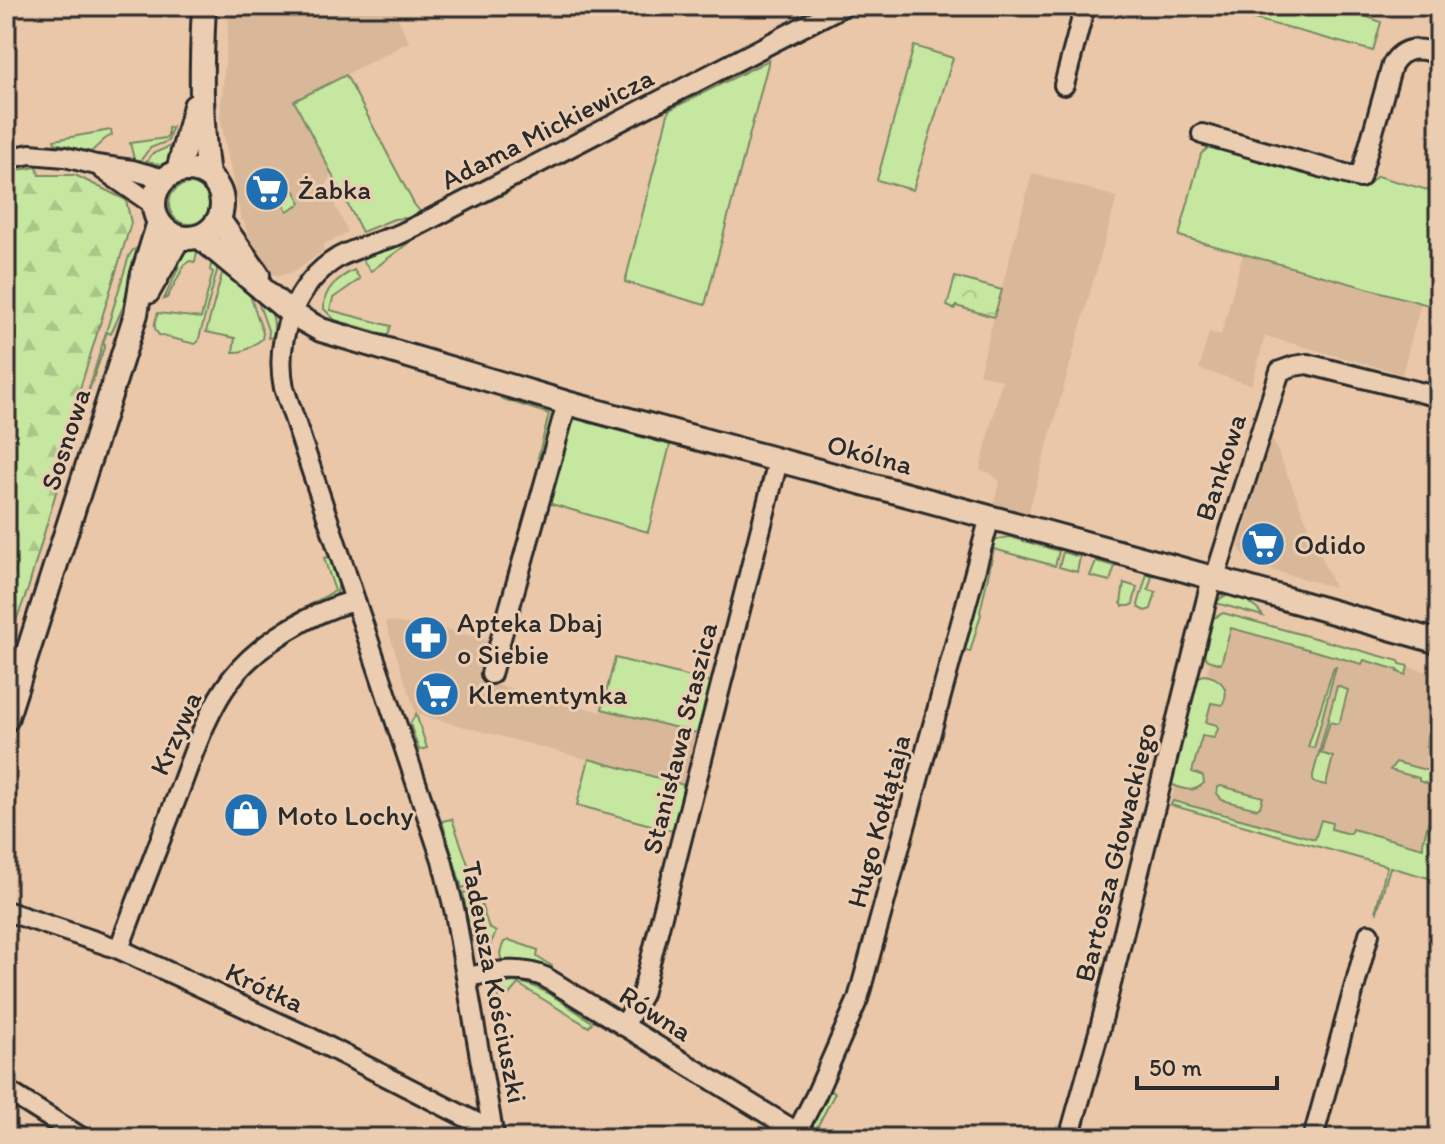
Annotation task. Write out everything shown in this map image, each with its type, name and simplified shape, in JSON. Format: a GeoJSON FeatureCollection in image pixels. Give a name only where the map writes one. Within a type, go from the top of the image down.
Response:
{"type":"FeatureCollection","features":[{"type":"Feature","properties":{"kind":"street"},"geometry":{"type":"LineString","coordinates":[[204,6],[200,81],[208,175]]}},
{"type":"Feature","properties":{"kind":"street","name":"Adama Mickiewicza"},"geometry":{"type":"LineString","coordinates":[[291,313],[315,276],[338,258],[421,224],[843,6]]}},
{"type":"Feature","properties":{"kind":"street"},"geometry":{"type":"LineString","coordinates":[[1064,85],[1085,6]]}},
{"type":"Feature","properties":{"kind":"street"},"geometry":{"type":"LineString","coordinates":[[1202,134],[1360,178],[1396,57],[1411,49],[1439,54]]}},
{"type":"Feature","properties":{"kind":"street"},"geometry":{"type":"LineString","coordinates":[[156,214],[156,191],[171,175],[200,81]]}},
{"type":"Feature","properties":{"kind":"street"},"geometry":{"type":"LineString","coordinates":[[16,157],[47,155],[171,175],[191,169],[208,175],[222,195],[222,210],[212,229],[190,237]]}},
{"type":"Feature","properties":{"kind":"street"},"geometry":{"type":"LineString","coordinates":[[96,165],[156,214],[166,231],[190,237],[291,313]]}},
{"type":"Feature","properties":{"kind":"street","name":"Sosnowa"},"geometry":{"type":"LineString","coordinates":[[7,711],[136,314],[156,214]]}},
{"type":"Feature","properties":{"kind":"street"},"geometry":{"type":"LineString","coordinates":[[219,220],[272,296]]}},
{"type":"Feature","properties":{"kind":"street","name":"Sosnowa"},"geometry":{"type":"LineString","coordinates":[[136,314],[158,271],[190,237]]}},
{"type":"Feature","properties":{"kind":"street","name":"Okólna"},"geometry":{"type":"LineString","coordinates":[[291,313],[321,330],[567,403],[1439,642]]}},
{"type":"Feature","properties":{"kind":"street","name":"Tadeusza Kościuszki"},"geometry":{"type":"LineString","coordinates":[[291,313],[281,352],[284,388],[442,860],[455,913],[494,1134]]}},
{"type":"Feature","properties":{"kind":"street","name":"Bankowa"},"geometry":{"type":"LineString","coordinates":[[1212,578],[1218,568],[1280,371],[1307,364],[1439,397]]}},
{"type":"Feature","properties":{"kind":"street"},"geometry":{"type":"LineString","coordinates":[[491,674],[567,403]]}},
{"type":"Feature","properties":{"kind":"street","name":"Stanisława Staszica"},"geometry":{"type":"LineString","coordinates":[[624,1026],[642,994],[778,461]]}},
{"type":"Feature","properties":{"kind":"street","name":"Hugo Kołłątaja"},"geometry":{"type":"LineString","coordinates":[[802,1135],[858,999],[990,517]]}},
{"type":"Feature","properties":{"kind":"street","name":"Bartosza Głowackiego"},"geometry":{"type":"LineString","coordinates":[[1069,1138],[1099,1032],[1212,578]]}},
{"type":"Feature","properties":{"kind":"street","name":"Krzywa"},"geometry":{"type":"LineString","coordinates":[[119,949],[200,735],[230,680],[268,644],[332,606],[354,601]]}},
{"type":"Feature","properties":{"kind":"street","name":"Krótka"},"geometry":{"type":"LineString","coordinates":[[6,911],[119,949],[311,1038],[494,1134]]}},
{"type":"Feature","properties":{"kind":"street"},"geometry":{"type":"LineString","coordinates":[[1313,1138],[1369,934]]}},
{"type":"Feature","properties":{"kind":"street","name":"Równa"},"geometry":{"type":"LineString","coordinates":[[467,977],[518,970],[545,977],[802,1135]]}},
{"type":"Feature","properties":{"kind":"street"},"geometry":{"type":"LineString","coordinates":[[6,1090],[82,1138]]}},
{"type":"Feature","properties":{"kind":"shaded area"},"geometry":{"type":"Polygon","coordinates":[[[230,6],[392,6],[409,42],[294,101],[331,172],[326,187],[348,232],[323,245],[324,250],[296,271],[278,276],[271,273],[253,249],[241,220],[220,117],[230,6]]]}},
{"type":"Feature","properties":{"kind":"shaded area"},"geometry":{"type":"Polygon","coordinates":[[[1032,173],[1117,197],[1028,514],[993,504],[1000,481],[980,470],[1002,380],[979,374],[1032,173]]]}},
{"type":"Feature","properties":{"kind":"shaded area"},"geometry":{"type":"Polygon","coordinates":[[[1243,254],[1421,303],[1402,374],[1265,336],[1252,385],[1199,369],[1209,332],[1221,335],[1243,254]]]}},
{"type":"Feature","properties":{"kind":"shaded area"},"geometry":{"type":"Polygon","coordinates":[[[1271,436],[1334,587],[1249,564],[1239,547],[1271,436]]]}},
{"type":"Feature","properties":{"kind":"shaded area"},"geometry":{"type":"Polygon","coordinates":[[[1223,615],[1439,675],[1439,879],[1170,805],[1223,615]]]}},
{"type":"Feature","properties":{"kind":"shaded area"},"geometry":{"type":"Polygon","coordinates":[[[385,621],[444,629],[488,640],[478,680],[697,733],[684,785],[416,714],[385,621]]]}},
{"type":"Feature","properties":{"kind":"green space"},"geometry":{"type":"Polygon","coordinates":[[[1242,6],[1364,6],[1362,15],[1381,22],[1373,51],[1240,15],[1242,6]]]}},
{"type":"Feature","properties":{"kind":"green space"},"geometry":{"type":"Polygon","coordinates":[[[914,46],[953,58],[913,190],[877,180],[914,46]]]}},
{"type":"Feature","properties":{"kind":"green space"},"geometry":{"type":"Polygon","coordinates":[[[769,60],[705,305],[625,282],[669,110],[769,60]]]}},
{"type":"Feature","properties":{"kind":"green space"},"geometry":{"type":"Polygon","coordinates":[[[346,75],[422,214],[407,220],[394,219],[362,232],[294,101],[346,75]]]}},
{"type":"Feature","properties":{"kind":"green space"},"geometry":{"type":"Polygon","coordinates":[[[172,127],[168,141],[150,148],[140,161],[134,159],[130,143],[166,138],[168,128],[172,127]]]}},
{"type":"Feature","properties":{"kind":"green space"},"geometry":{"type":"Polygon","coordinates":[[[111,130],[112,135],[91,152],[55,143],[54,140],[111,130]]]}},
{"type":"Feature","properties":{"kind":"green space"},"geometry":{"type":"Polygon","coordinates":[[[176,138],[169,161],[160,165],[147,162],[152,154],[173,145],[176,138]]]}},
{"type":"Feature","properties":{"kind":"green space"},"geometry":{"type":"Polygon","coordinates":[[[1230,146],[1368,185],[1377,176],[1439,193],[1439,308],[1179,236],[1201,154],[1209,147],[1230,146]]]}},
{"type":"Feature","properties":{"kind":"green space"},"geometry":{"type":"Polygon","coordinates":[[[37,167],[39,175],[75,175],[126,200],[131,223],[71,418],[70,444],[28,589],[6,647],[6,172],[37,167]]]}},
{"type":"Feature","properties":{"kind":"green space"},"geometry":{"type":"Polygon","coordinates":[[[290,182],[301,203],[287,211],[276,189],[290,182]]]}},
{"type":"Feature","properties":{"kind":"green space"},"geometry":{"type":"Polygon","coordinates":[[[189,184],[203,190],[209,204],[203,218],[189,224],[175,218],[169,204],[175,190],[189,184]]]}},
{"type":"Feature","properties":{"kind":"green space"},"geometry":{"type":"Polygon","coordinates":[[[509,192],[422,233],[371,271],[362,259],[365,254],[405,242],[469,207],[509,192]]]}},
{"type":"Feature","properties":{"kind":"green space"},"geometry":{"type":"Polygon","coordinates":[[[138,248],[123,307],[111,334],[107,332],[84,405],[129,256],[138,248]]]}},
{"type":"Feature","properties":{"kind":"green space"},"geometry":{"type":"Polygon","coordinates":[[[197,248],[206,251],[216,259],[217,271],[195,344],[159,335],[155,324],[158,313],[201,318],[213,272],[210,270],[211,256],[197,252],[195,262],[185,264],[164,299],[179,267],[176,255],[197,248]]]}},
{"type":"Feature","properties":{"kind":"green space"},"geometry":{"type":"Polygon","coordinates":[[[354,270],[360,279],[333,298],[330,310],[391,326],[388,335],[335,320],[324,309],[326,296],[333,285],[354,270]]]}},
{"type":"Feature","properties":{"kind":"green space"},"geometry":{"type":"Polygon","coordinates":[[[226,273],[250,295],[263,333],[262,339],[241,351],[233,352],[235,338],[206,332],[222,274],[226,273]]]}},
{"type":"Feature","properties":{"kind":"green space"},"geometry":{"type":"Polygon","coordinates":[[[955,277],[1002,290],[994,317],[947,306],[955,277]]]}},
{"type":"Feature","properties":{"kind":"green space"},"geometry":{"type":"Polygon","coordinates":[[[255,293],[271,313],[273,337],[268,338],[255,293]]]}},
{"type":"Feature","properties":{"kind":"green space"},"geometry":{"type":"Polygon","coordinates":[[[500,398],[553,412],[554,419],[544,455],[538,458],[549,414],[500,398]]]}},
{"type":"Feature","properties":{"kind":"green space"},"geometry":{"type":"Polygon","coordinates":[[[573,418],[670,445],[648,532],[548,503],[569,423],[573,418]]]}},
{"type":"Feature","properties":{"kind":"green space"},"geometry":{"type":"Polygon","coordinates":[[[1010,537],[1059,551],[1055,566],[994,549],[970,652],[963,650],[962,643],[992,542],[1010,537]]]}},
{"type":"Feature","properties":{"kind":"green space"},"geometry":{"type":"Polygon","coordinates":[[[1063,552],[1080,557],[1077,572],[1059,567],[1063,552]]]}},
{"type":"Feature","properties":{"kind":"green space"},"geometry":{"type":"Polygon","coordinates":[[[330,557],[338,581],[336,595],[284,619],[335,591],[324,558],[330,557]]]}},
{"type":"Feature","properties":{"kind":"green space"},"geometry":{"type":"Polygon","coordinates":[[[1096,561],[1115,566],[1110,581],[1090,576],[1096,561]]]}},
{"type":"Feature","properties":{"kind":"green space"},"geometry":{"type":"Polygon","coordinates":[[[1147,574],[1152,576],[1148,590],[1156,592],[1151,609],[1145,611],[1138,605],[1147,574]]]}},
{"type":"Feature","properties":{"kind":"green space"},"geometry":{"type":"Polygon","coordinates":[[[1124,583],[1137,587],[1133,604],[1129,606],[1121,603],[1124,583]]]}},
{"type":"Feature","properties":{"kind":"green space"},"geometry":{"type":"Polygon","coordinates":[[[1232,594],[1246,598],[1263,616],[1216,603],[1232,594]]]}},
{"type":"Feature","properties":{"kind":"green space"},"geometry":{"type":"Polygon","coordinates":[[[1223,613],[1399,661],[1408,666],[1406,675],[1364,660],[1362,664],[1231,628],[1221,664],[1208,660],[1202,653],[1210,620],[1223,613]]]}},
{"type":"Feature","properties":{"kind":"green space"},"geometry":{"type":"Polygon","coordinates":[[[615,658],[711,682],[697,733],[602,709],[615,658]]]}},
{"type":"Feature","properties":{"kind":"green space"},"geometry":{"type":"Polygon","coordinates":[[[1334,667],[1314,748],[1308,747],[1334,667]]]}},
{"type":"Feature","properties":{"kind":"green space"},"geometry":{"type":"Polygon","coordinates":[[[1204,675],[1219,681],[1226,694],[1222,705],[1211,703],[1206,722],[1217,725],[1218,729],[1214,738],[1202,736],[1192,772],[1203,776],[1204,783],[1197,788],[1185,789],[1173,785],[1169,778],[1195,678],[1204,675]]]}},
{"type":"Feature","properties":{"kind":"green space"},"geometry":{"type":"Polygon","coordinates":[[[1337,686],[1348,690],[1340,721],[1337,724],[1330,722],[1321,753],[1333,757],[1326,785],[1313,782],[1313,775],[1337,686]]]}},
{"type":"Feature","properties":{"kind":"green space"},"geometry":{"type":"Polygon","coordinates":[[[416,714],[427,748],[419,750],[410,724],[416,714]]]}},
{"type":"Feature","properties":{"kind":"green space"},"geometry":{"type":"Polygon","coordinates":[[[1434,715],[1439,716],[1439,750],[1426,747],[1434,715]]]}},
{"type":"Feature","properties":{"kind":"green space"},"geometry":{"type":"Polygon","coordinates":[[[589,759],[684,785],[673,831],[577,805],[589,759]]]}},
{"type":"Feature","properties":{"kind":"green space"},"geometry":{"type":"Polygon","coordinates":[[[1396,762],[1429,771],[1439,768],[1439,881],[1390,867],[1377,912],[1387,866],[1171,805],[1173,801],[1315,839],[1321,820],[1332,823],[1331,829],[1350,834],[1352,829],[1423,848],[1438,787],[1390,770],[1396,762]]]}},
{"type":"Feature","properties":{"kind":"green space"},"geometry":{"type":"Polygon","coordinates":[[[1221,786],[1263,797],[1260,807],[1257,809],[1222,800],[1217,793],[1221,786]]]}},
{"type":"Feature","properties":{"kind":"green space"},"geometry":{"type":"Polygon","coordinates":[[[452,819],[475,884],[462,888],[442,821],[452,819]]]}},
{"type":"Feature","properties":{"kind":"green space"},"geometry":{"type":"Polygon","coordinates":[[[476,889],[489,928],[496,932],[488,957],[476,946],[463,893],[476,889]]]}},
{"type":"Feature","properties":{"kind":"green space"},"geometry":{"type":"Polygon","coordinates":[[[509,940],[538,950],[537,957],[552,966],[547,970],[504,963],[501,950],[504,942],[509,940]]]}},
{"type":"Feature","properties":{"kind":"green space"},"geometry":{"type":"Polygon","coordinates":[[[514,982],[544,991],[592,1022],[589,1027],[518,984],[507,997],[506,992],[498,994],[496,1001],[500,1024],[496,1025],[496,1031],[490,992],[498,985],[514,982]]]}},
{"type":"Feature","properties":{"kind":"green space"},"geometry":{"type":"Polygon","coordinates":[[[828,1090],[835,1093],[816,1129],[830,1138],[819,1138],[813,1126],[814,1120],[828,1090]]]}},
{"type":"Feature","properties":{"kind":"place","name":"Żabka"},"geometry":{"type":"Point","coordinates":[267,189]}},
{"type":"Feature","properties":{"kind":"place","name":"Odido"},"geometry":{"type":"Point","coordinates":[1263,544]}},
{"type":"Feature","properties":{"kind":"place","name":"Apteka Dbaj o Siebie"},"geometry":{"type":"Point","coordinates":[426,638]}},
{"type":"Feature","properties":{"kind":"place","name":"Klementynka"},"geometry":{"type":"Point","coordinates":[437,694]}},
{"type":"Feature","properties":{"kind":"place","name":"Moto Lochy"},"geometry":{"type":"Point","coordinates":[246,815]}}]}
